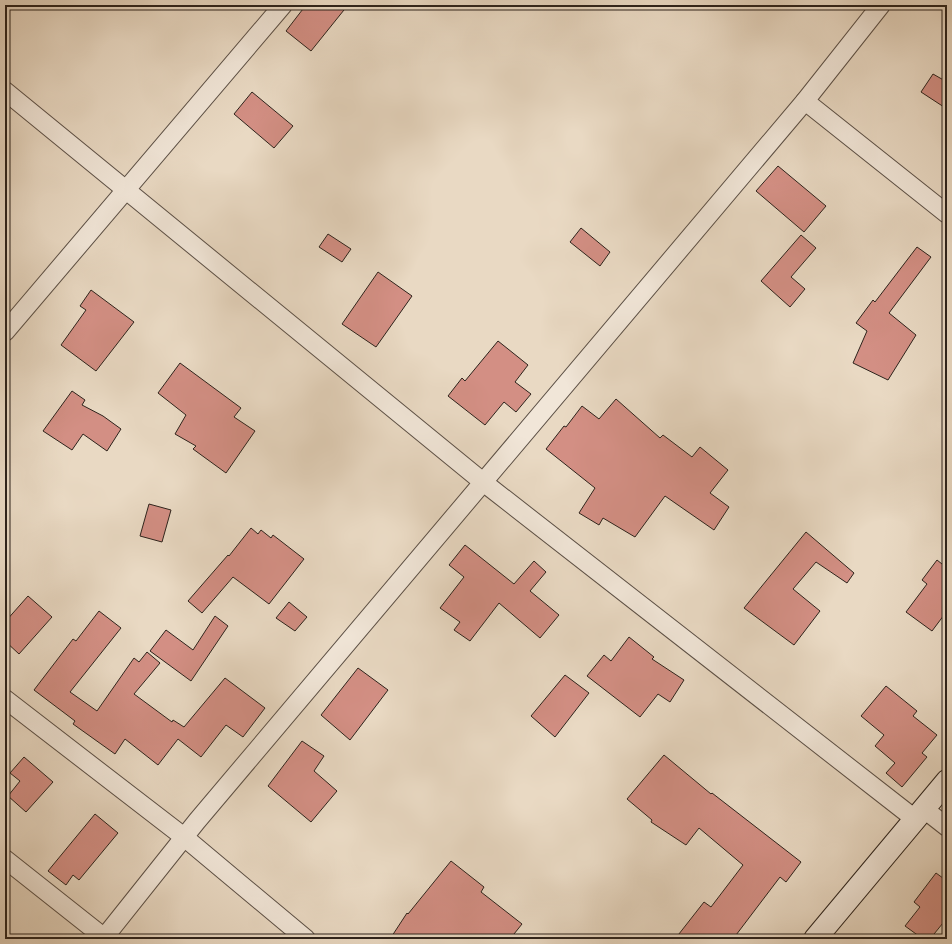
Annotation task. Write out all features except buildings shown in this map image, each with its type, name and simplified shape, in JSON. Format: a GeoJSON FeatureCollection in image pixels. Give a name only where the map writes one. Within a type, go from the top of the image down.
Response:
{"type":"FeatureCollection","features":[{"type":"Feature","properties":{"kind":"street"},"geometry":{"type":"LineString","coordinates":[[5,332],[284,5]]}},
{"type":"Feature","properties":{"kind":"street"},"geometry":{"type":"LineString","coordinates":[[5,859],[105,939],[184,837],[805,101],[881,5]]}},
{"type":"Feature","properties":{"kind":"street"},"geometry":{"type":"LineString","coordinates":[[5,91],[483,482],[919,814],[947,827]]}},
{"type":"Feature","properties":{"kind":"street"},"geometry":{"type":"LineString","coordinates":[[805,101],[947,214]]}},
{"type":"Feature","properties":{"kind":"street"},"geometry":{"type":"LineString","coordinates":[[5,699],[184,837],[306,939]]}},
{"type":"Feature","properties":{"kind":"street"},"geometry":{"type":"LineString","coordinates":[[815,939],[947,781]]}}]}
